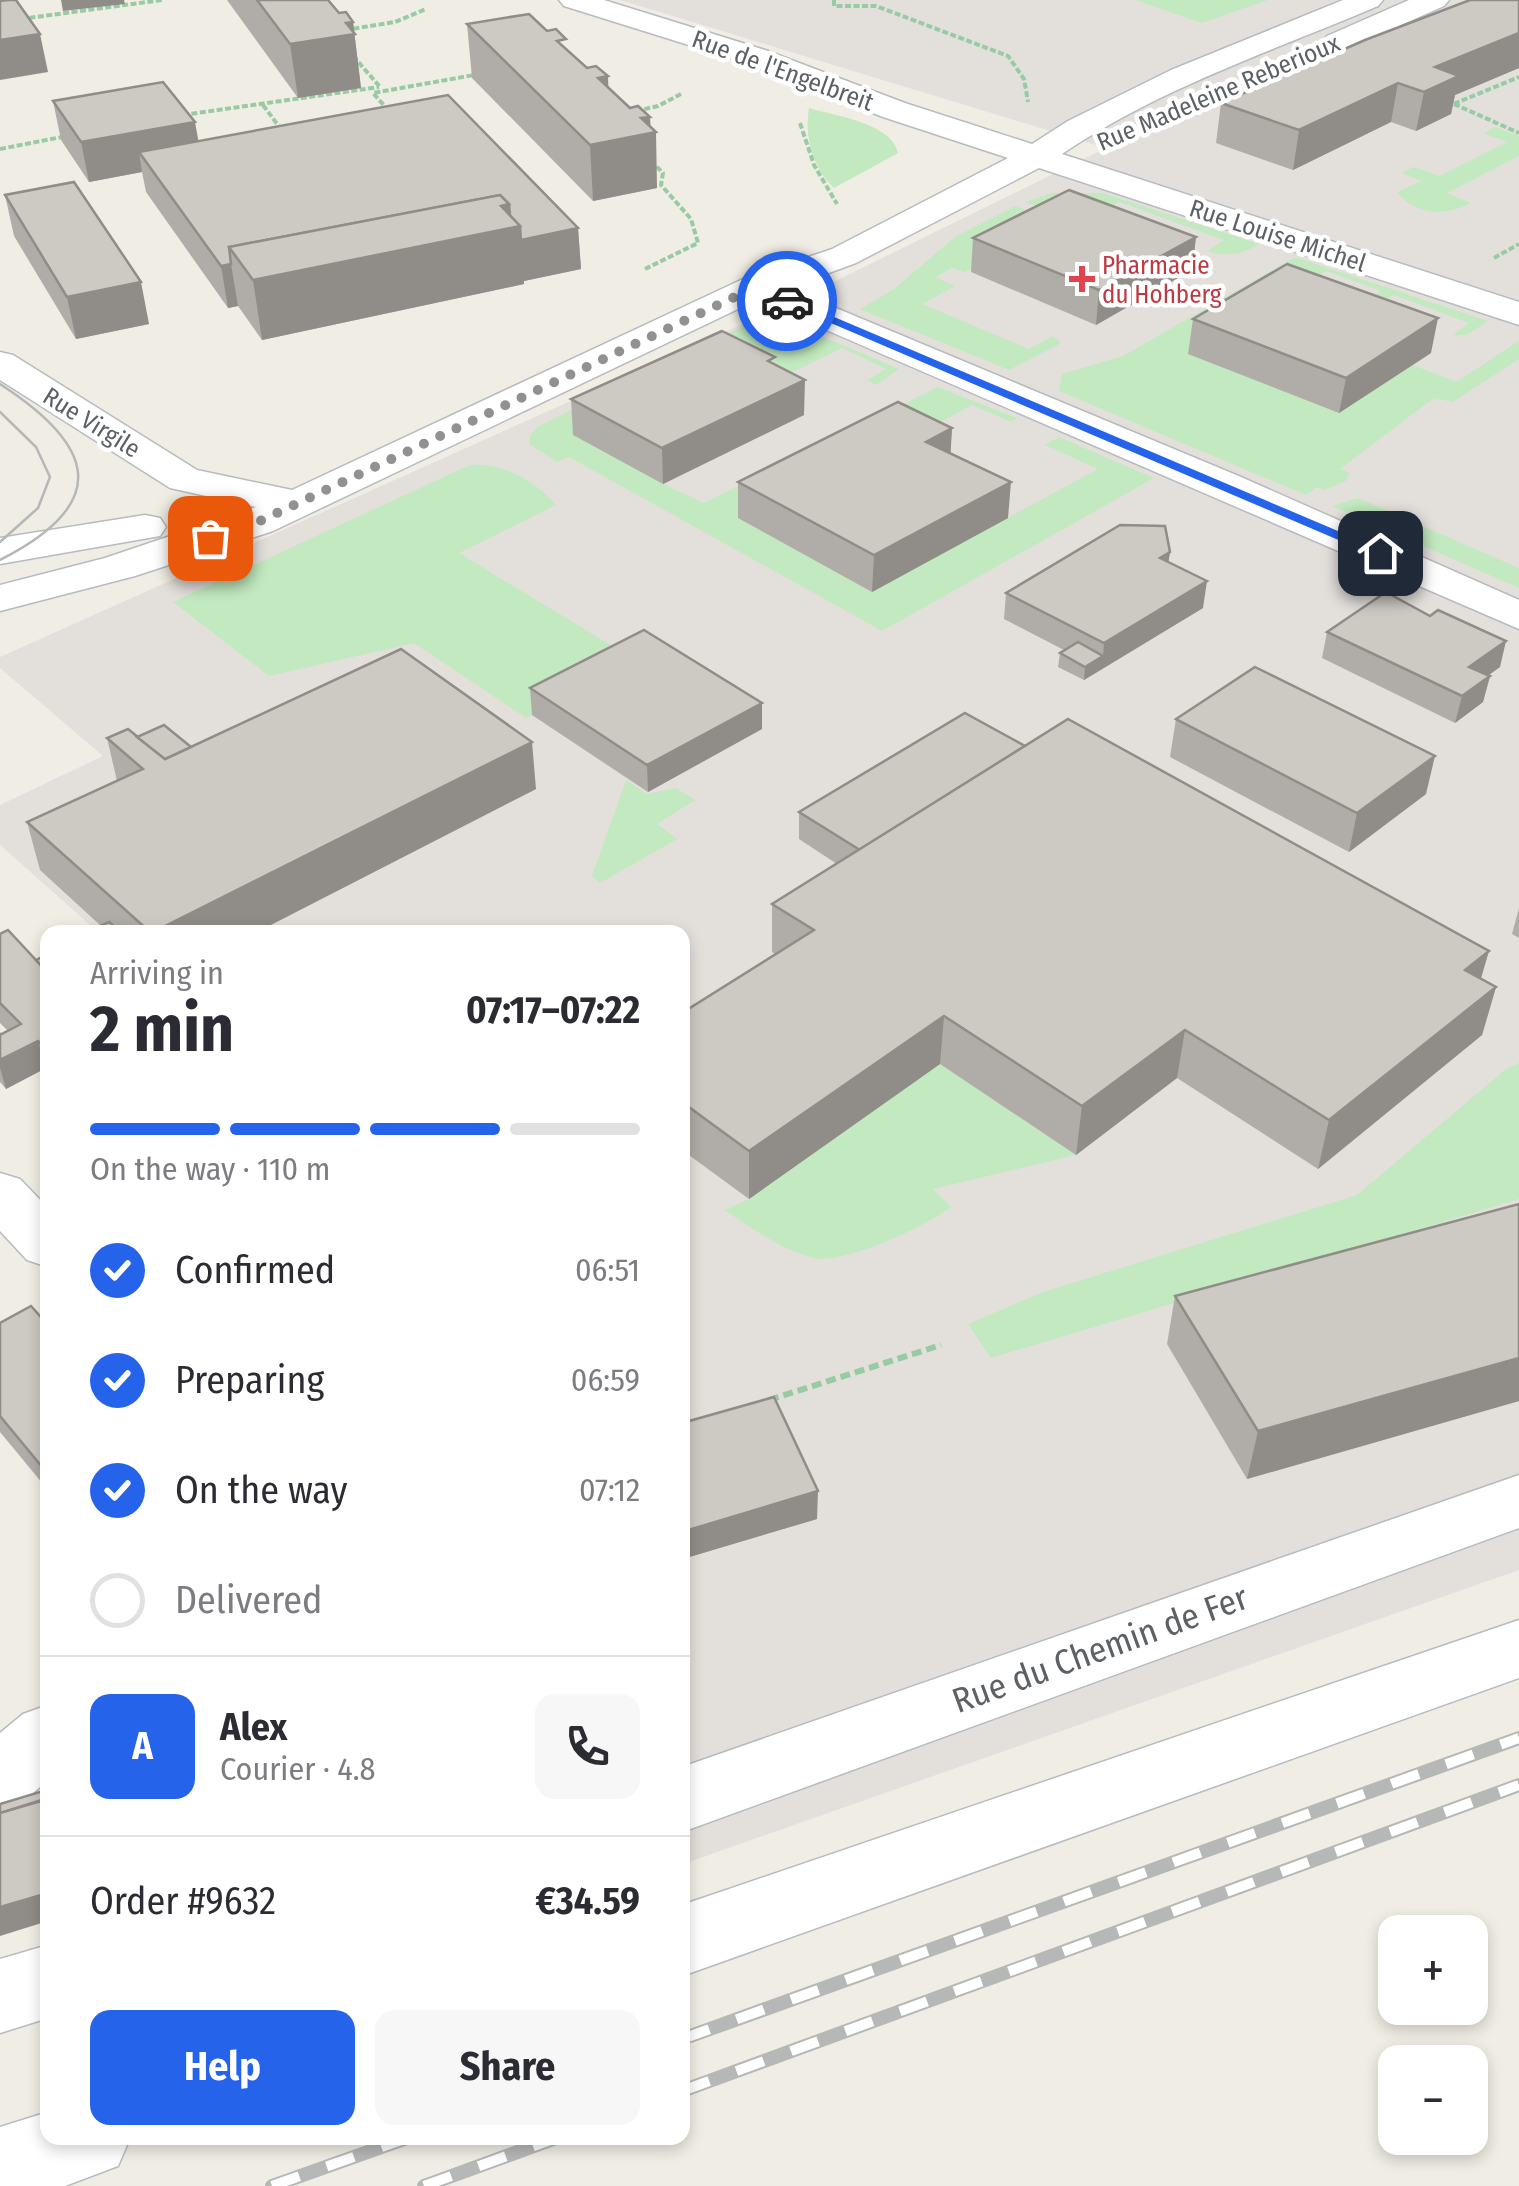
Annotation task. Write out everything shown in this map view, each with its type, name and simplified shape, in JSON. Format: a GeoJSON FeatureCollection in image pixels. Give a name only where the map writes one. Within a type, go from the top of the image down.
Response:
{"type":"FeatureCollection","features":[{"type":"Feature","properties":{"kind":"street","name":"Rue de l'Engelbreit"},"geometry":{"type":"LineString","coordinates":[[574,0],[754,56],[830,88],[1038,156]]}},
{"type":"Feature","properties":{"kind":"street","name":"Rue Madeleine Reberioux"},"geometry":{"type":"LineString","coordinates":[[992,141],[1184,48],[1312,0]]}},
{"type":"Feature","properties":{"kind":"street","name":"Rue Madeleine Reberioux"},"geometry":{"type":"LineString","coordinates":[[1047,115],[1182,77],[1368,0]]}},
{"type":"Feature","properties":{"kind":"street","name":"Rue Madeleine Reberioux"},"geometry":{"type":"LineString","coordinates":[[1047,115],[1038,156],[1114,140],[1434,0]]}},
{"type":"Feature","properties":{"kind":"street"},"geometry":{"type":"LineString","coordinates":[[945,166],[992,141]]}},
{"type":"Feature","properties":{"kind":"street"},"geometry":{"type":"LineString","coordinates":[[0,551],[258,522],[302,496],[756,287],[844,256],[1038,156]]}},
{"type":"Feature","properties":{"kind":"street","name":"Rue Louise Michel"},"geometry":{"type":"LineString","coordinates":[[1038,156],[1519,314]]}},
{"type":"Feature","properties":{"kind":"street"},"geometry":{"type":"LineString","coordinates":[[756,287],[816,235],[913,183]]}},
{"type":"Feature","properties":{"kind":"street"},"geometry":{"type":"LineString","coordinates":[[756,287],[1226,486],[1519,616]]}},
{"type":"Feature","properties":{"kind":"street","name":"Rue Virgile"},"geometry":{"type":"LineString","coordinates":[[0,363],[184,479],[210,504],[212,528]]}},
{"type":"Feature","properties":{"kind":"street","name":"Rue Virgile"},"geometry":{"type":"LineString","coordinates":[[184,479],[302,496]]}},
{"type":"Feature","properties":{"kind":"street"},"geometry":{"type":"LineString","coordinates":[[0,598],[120,567],[212,528]]}},
{"type":"Feature","properties":{"kind":"street"},"geometry":{"type":"LineString","coordinates":[[0,1194],[40,1236]]}},
{"type":"Feature","properties":{"kind":"street","name":"Rue du Chemin de Fer"},"geometry":{"type":"LineString","coordinates":[[690,1797],[1519,1501]]}},
{"type":"Feature","properties":{"kind":"street"},"geometry":{"type":"LineString","coordinates":[[690,1938],[1519,1649]]}},
{"type":"Feature","properties":{"kind":"street"},"geometry":{"type":"LineString","coordinates":[[0,1777],[40,1743]]}},
{"type":"Feature","properties":{"kind":"street"},"geometry":{"type":"LineString","coordinates":[[0,1996],[40,1984]]}},
{"type":"Feature","properties":{"kind":"street"},"geometry":{"type":"LineString","coordinates":[[0,2168],[69,2145]]}},
{"type":"Feature","properties":{"kind":"path"},"geometry":{"type":"LineString","coordinates":[[18,19],[162,0]]}},
{"type":"Feature","properties":{"kind":"path"},"geometry":{"type":"LineString","coordinates":[[834,0],[834,6],[876,6],[1008,56],[1047,115]]}},
{"type":"Feature","properties":{"kind":"path"},"geometry":{"type":"LineString","coordinates":[[334,32],[395,22],[426,8]]}},
{"type":"Feature","properties":{"kind":"path"},"geometry":{"type":"LineString","coordinates":[[345,46],[381,89]]}},
{"type":"Feature","properties":{"kind":"path"},"geometry":{"type":"LineString","coordinates":[[172,116],[497,71]]}},
{"type":"Feature","properties":{"kind":"path"},"geometry":{"type":"LineString","coordinates":[[1439,110],[1519,77]]}},
{"type":"Feature","properties":{"kind":"path"},"geometry":{"type":"LineString","coordinates":[[381,89],[374,93],[398,122]]}},
{"type":"Feature","properties":{"kind":"path"},"geometry":{"type":"LineString","coordinates":[[623,114],[658,106],[680,94]]}},
{"type":"Feature","properties":{"kind":"path"},"geometry":{"type":"LineString","coordinates":[[1454,104],[1519,133]]}},
{"type":"Feature","properties":{"kind":"path"},"geometry":{"type":"LineString","coordinates":[[263,105],[292,144]]}},
{"type":"Feature","properties":{"kind":"path"},"geometry":{"type":"LineString","coordinates":[[797,111],[806,151],[837,204]]}},
{"type":"Feature","properties":{"kind":"path"},"geometry":{"type":"LineString","coordinates":[[0,149],[83,132]]}},
{"type":"Feature","properties":{"kind":"path"},"geometry":{"type":"LineString","coordinates":[[645,269],[698,243],[691,220],[661,184],[662,173],[648,159]]}},
{"type":"Feature","properties":{"kind":"path"},"geometry":{"type":"LineString","coordinates":[[756,1404],[941,1345]]}},
{"type":"Feature","properties":{"kind":"shaded area"},"geometry":{"type":"Polygon","coordinates":[[[620,0],[1519,0],[1519,1570],[690,1862],[690,925],[90,925],[0,845],[0,805],[103,756],[0,668],[0,657],[807,295],[1106,148],[620,0]]]}},
{"type":"Feature","properties":{"kind":"green space"},"geometry":{"type":"Polygon","coordinates":[[[1135,0],[1268,0],[1202,23],[1135,0]]]}},
{"type":"Feature","properties":{"kind":"green space"},"geometry":{"type":"Polygon","coordinates":[[[809,108],[874,128],[894,143],[898,153],[834,188],[812,151],[809,108]]]}},
{"type":"Feature","properties":{"kind":"green space"},"geometry":{"type":"Polygon","coordinates":[[[1495,127],[1519,136],[1519,156],[1447,193],[1471,203],[1452,210],[1432,211],[1413,206],[1397,192],[1422,181],[1402,173],[1413,167],[1440,176],[1507,142],[1483,133],[1495,127]]]}},
{"type":"Feature","properties":{"kind":"green space"},"geometry":{"type":"Polygon","coordinates":[[[1052,193],[1103,193],[1259,244],[1240,253],[1214,253],[1207,251],[1224,240],[1119,202],[1095,211],[1072,213],[1025,202],[1052,193]]]}},
{"type":"Feature","properties":{"kind":"green space"},"geometry":{"type":"Polygon","coordinates":[[[1015,206],[1049,218],[1039,232],[965,272],[952,268],[935,277],[955,286],[922,304],[1029,349],[1053,336],[1060,342],[1058,345],[1009,370],[860,309],[894,289],[955,237],[1015,206]]]}},
{"type":"Feature","properties":{"kind":"green space"},"geometry":{"type":"Polygon","coordinates":[[[1295,257],[1488,321],[1467,335],[1453,335],[1469,323],[1394,295],[1376,306],[1363,302],[1381,291],[1326,271],[1309,281],[1339,413],[1413,365],[1456,382],[1519,341],[1519,359],[1453,402],[1434,398],[1340,469],[1350,473],[1346,481],[1324,490],[1316,487],[1306,495],[1059,391],[1062,374],[1123,356],[1295,257]]]}},
{"type":"Feature","properties":{"kind":"green space"},"geometry":{"type":"Polygon","coordinates":[[[793,324],[899,369],[876,385],[867,380],[886,369],[842,348],[764,386],[663,484],[704,503],[938,387],[1017,418],[1011,422],[972,405],[903,442],[739,518],[872,591],[1098,469],[1045,445],[1059,437],[1154,478],[882,631],[569,457],[557,462],[529,444],[531,434],[539,426],[746,325],[793,324]]]}},
{"type":"Feature","properties":{"kind":"green space"},"geometry":{"type":"Polygon","coordinates":[[[470,465],[518,475],[556,505],[459,553],[637,661],[526,718],[414,643],[269,676],[173,602],[470,465]]]}},
{"type":"Feature","properties":{"kind":"green space"},"geometry":{"type":"Polygon","coordinates":[[[1358,498],[1519,568],[1519,588],[1332,506],[1358,498]]]}},
{"type":"Feature","properties":{"kind":"green space"},"geometry":{"type":"Polygon","coordinates":[[[626,780],[647,794],[676,788],[695,800],[657,824],[677,839],[600,883],[592,876],[626,780]]]}},
{"type":"Feature","properties":{"kind":"green space"},"geometry":{"type":"Polygon","coordinates":[[[1519,1063],[1519,1199],[991,1358],[968,1324],[1043,1292],[1357,1195],[1506,1069],[1519,1063]]]}},
{"type":"Feature","properties":{"kind":"green space"},"geometry":{"type":"Polygon","coordinates":[[[940,1064],[1076,1155],[933,1189],[951,1207],[884,1242],[827,1259],[789,1249],[724,1210],[749,1199],[940,1064]]]}},
{"type":"Feature","properties":{"kind":"building"},"geometry":{"type":"Polygon","coordinates":[[[16,0],[40,34],[0,40],[0,1],[16,0]]]}},
{"type":"Feature","properties":{"kind":"building"},"geometry":{"type":"Polygon","coordinates":[[[257,0],[328,0],[339,13],[346,12],[353,22],[346,23],[355,34],[290,44],[257,0]]]}},
{"type":"Feature","properties":{"kind":"building"},"geometry":{"type":"Polygon","coordinates":[[[1470,0],[1519,0],[1519,33],[1435,67],[1459,76],[1424,92],[1398,83],[1299,130],[1221,103],[1365,40],[1470,0]]]}},
{"type":"Feature","properties":{"kind":"building"},"geometry":{"type":"Polygon","coordinates":[[[529,14],[547,31],[556,29],[566,39],[557,41],[587,68],[596,66],[608,76],[598,78],[630,108],[638,106],[650,117],[641,118],[656,132],[590,145],[467,24],[529,14]]]}},
{"type":"Feature","properties":{"kind":"building"},"geometry":{"type":"Polygon","coordinates":[[[163,82],[195,122],[81,142],[53,101],[163,82]]]}},
{"type":"Feature","properties":{"kind":"building"},"geometry":{"type":"Polygon","coordinates":[[[448,95],[578,228],[521,240],[520,226],[500,195],[229,247],[231,264],[221,266],[139,152],[448,95]]]}},
{"type":"Feature","properties":{"kind":"building"},"geometry":{"type":"Polygon","coordinates":[[[74,182],[141,282],[67,297],[5,195],[74,182]]]}},
{"type":"Feature","properties":{"kind":"building"},"geometry":{"type":"Polygon","coordinates":[[[1069,190],[1196,237],[1099,290],[973,238],[1069,190]]]}},
{"type":"Feature","properties":{"kind":"building"},"geometry":{"type":"Polygon","coordinates":[[[500,195],[509,204],[501,206],[520,226],[253,280],[229,247],[500,195]]]}},
{"type":"Feature","properties":{"kind":"building"},"geometry":{"type":"Polygon","coordinates":[[[1287,264],[1438,318],[1346,378],[1193,319],[1287,264]]]}},
{"type":"Feature","properties":{"kind":"building"},"geometry":{"type":"Polygon","coordinates":[[[722,331],[775,357],[768,361],[805,380],[662,448],[571,399],[722,331]]]}},
{"type":"Feature","properties":{"kind":"building"},"geometry":{"type":"Polygon","coordinates":[[[898,402],[952,428],[926,442],[1011,482],[874,555],[738,482],[898,402]]]}},
{"type":"Feature","properties":{"kind":"building"},"geometry":{"type":"Polygon","coordinates":[[[1120,525],[1165,526],[1170,552],[1160,558],[1207,581],[1104,643],[1006,593],[1120,525]]]}},
{"type":"Feature","properties":{"kind":"building"},"geometry":{"type":"Polygon","coordinates":[[[1386,592],[1430,616],[1438,610],[1506,641],[1469,667],[1490,676],[1462,696],[1327,632],[1386,592]]]}},
{"type":"Feature","properties":{"kind":"building"},"geometry":{"type":"Polygon","coordinates":[[[644,630],[762,703],[647,765],[530,688],[644,630]]]}},
{"type":"Feature","properties":{"kind":"building"},"geometry":{"type":"Polygon","coordinates":[[[1078,642],[1103,656],[1085,667],[1060,653],[1078,642]]]}},
{"type":"Feature","properties":{"kind":"building"},"geometry":{"type":"Polygon","coordinates":[[[401,649],[532,742],[167,925],[142,925],[27,822],[143,769],[107,738],[128,729],[165,759],[401,649]]]}},
{"type":"Feature","properties":{"kind":"building"},"geometry":{"type":"Polygon","coordinates":[[[1255,667],[1435,756],[1357,813],[1176,719],[1255,667]]]}},
{"type":"Feature","properties":{"kind":"building"},"geometry":{"type":"Polygon","coordinates":[[[965,713],[1025,746],[860,850],[799,812],[965,713]]]}},
{"type":"Feature","properties":{"kind":"building"},"geometry":{"type":"Polygon","coordinates":[[[1068,719],[1489,951],[1465,970],[1496,987],[1329,1120],[1185,1030],[1082,1106],[944,1016],[749,1151],[690,1108],[690,1008],[814,930],[772,904],[1068,719]]]}},
{"type":"Feature","properties":{"kind":"building"},"geometry":{"type":"Polygon","coordinates":[[[164,725],[191,747],[165,759],[137,737],[164,725]]]}},
{"type":"Feature","properties":{"kind":"building"},"geometry":{"type":"Polygon","coordinates":[[[8,930],[40,964],[40,1043],[0,1060],[0,1035],[21,1024],[0,1003],[0,934],[8,930]]]}},
{"type":"Feature","properties":{"kind":"building"},"geometry":{"type":"Polygon","coordinates":[[[1519,1204],[1519,1358],[1258,1431],[1175,1296],[1519,1204]]]}},
{"type":"Feature","properties":{"kind":"building"},"geometry":{"type":"Polygon","coordinates":[[[31,1306],[40,1316],[40,1464],[0,1416],[0,1323],[31,1306]]]}},
{"type":"Feature","properties":{"kind":"building"},"geometry":{"type":"Polygon","coordinates":[[[774,1397],[818,1491],[690,1529],[690,1421],[774,1397]]]}},
{"type":"Feature","properties":{"kind":"building"},"geometry":{"type":"Polygon","coordinates":[[[40,1792],[40,1801],[0,1813],[0,1804],[40,1792]]]}},
{"type":"Feature","properties":{"kind":"building"},"geometry":{"type":"Polygon","coordinates":[[[40,1801],[40,1895],[0,1907],[0,1813],[40,1801]]]}},
{"type":"Feature","properties":{"kind":"tram line"},"geometry":{"type":"LineString","coordinates":[[0,384],[56,429],[71,451],[78,473],[75,495],[61,517],[37,538],[0,560]]}},
{"type":"Feature","properties":{"kind":"tram line"},"geometry":{"type":"LineString","coordinates":[[0,412],[36,447],[50,477],[38,508],[0,542]]}},
{"type":"Feature","properties":{"kind":"railway"},"geometry":{"type":"LineString","coordinates":[[690,2036],[1519,1738]]}},
{"type":"Feature","properties":{"kind":"railway"},"geometry":{"type":"LineString","coordinates":[[690,2088],[1519,1785]]}},
{"type":"Feature","properties":{"kind":"railway"},"geometry":{"type":"LineString","coordinates":[[272,2186],[387,2145]]}},
{"type":"Feature","properties":{"kind":"railway"},"geometry":{"type":"LineString","coordinates":[[424,2186],[537,2145]]}},
{"type":"Feature","properties":{"kind":"way so far"},"geometry":{"type":"LineString","coordinates":[[210,538],[258,522],[756,287],[787,301]]}},
{"type":"Feature","properties":{"kind":"place","name":"Pharmacie du Hohberg"},"geometry":{"type":"Point","coordinates":[1082,279]}},
{"type":"Feature","properties":{"kind":"route"},"geometry":{"type":"LineString","coordinates":[[787,301],[1380,553]]}}]}
